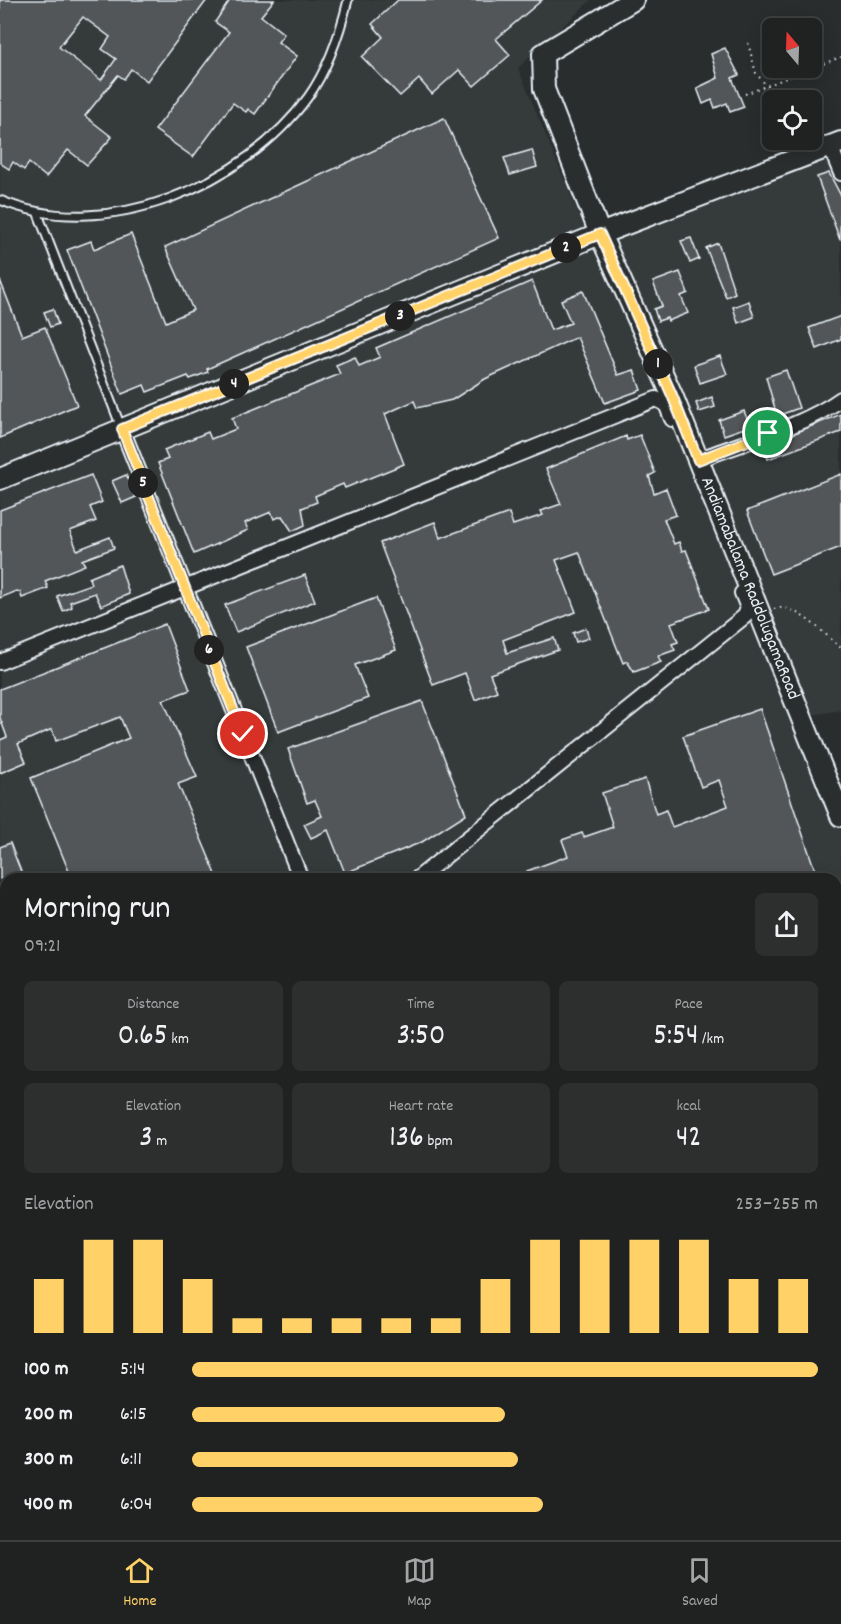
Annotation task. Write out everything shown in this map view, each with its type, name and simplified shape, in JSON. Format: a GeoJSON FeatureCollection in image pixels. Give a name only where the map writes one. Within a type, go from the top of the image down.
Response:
{"type":"FeatureCollection","features":[{"type":"Feature","properties":{"kind":"street","name":"Andiamabalama RaddolugamaRoad"},"geometry":{"type":"LineString","coordinates":[[633,0],[543,54],[544,89],[600,234],[672,395],[841,816]]}},
{"type":"Feature","properties":{"kind":"street"},"geometry":{"type":"LineString","coordinates":[[0,479],[600,234],[836,144],[841,173]]}},
{"type":"Feature","properties":{"kind":"street"},"geometry":{"type":"LineString","coordinates":[[0,662],[656,399],[666,404],[748,608],[745,616],[424,873]]}},
{"type":"Feature","properties":{"kind":"street"},"geometry":{"type":"LineString","coordinates":[[698,460],[831,407],[841,399]]}},
{"type":"Feature","properties":{"kind":"street"},"geometry":{"type":"LineString","coordinates":[[122,429],[299,873]]}},
{"type":"Feature","properties":{"kind":"lane"},"geometry":{"type":"LineString","coordinates":[[0,200],[38,214],[80,216],[128,211],[173,198],[226,172],[286,124],[309,95],[338,38],[348,0]]}},
{"type":"Feature","properties":{"kind":"lane"},"geometry":{"type":"LineString","coordinates":[[38,214],[122,429]]}},
{"type":"Feature","properties":{"kind":"path"},"geometry":{"type":"LineString","coordinates":[[748,43],[756,73],[770,90]]}},
{"type":"Feature","properties":{"kind":"path"},"geometry":{"type":"LineString","coordinates":[[745,94],[841,57]]}},
{"type":"Feature","properties":{"kind":"path"},"geometry":{"type":"LineString","coordinates":[[760,619],[776,607],[788,608],[813,624],[841,648]]}},
{"type":"Feature","properties":{"kind":"shaded area"},"geometry":{"type":"Polygon","coordinates":[[[0,0],[591,0],[518,68],[591,244],[841,148],[841,710],[800,717],[841,831],[841,873],[0,873],[0,0]]]}},
{"type":"Feature","properties":{"kind":"building"},"geometry":{"type":"Polygon","coordinates":[[[0,0],[207,0],[147,81],[131,69],[124,79],[118,75],[85,116],[112,137],[87,165],[68,150],[46,177],[29,163],[24,170],[13,162],[9,169],[0,163],[0,0]],[[83,17],[59,47],[101,80],[116,59],[102,49],[110,37],[83,17]]]}},
{"type":"Feature","properties":{"kind":"building"},"geometry":{"type":"Polygon","coordinates":[[[230,0],[274,0],[261,16],[284,34],[278,42],[297,56],[255,114],[248,109],[246,112],[233,103],[193,157],[155,130],[229,32],[215,22],[230,0]]]}},
{"type":"Feature","properties":{"kind":"building"},"geometry":{"type":"Polygon","coordinates":[[[398,0],[542,0],[496,39],[510,55],[474,86],[459,70],[432,94],[419,79],[400,96],[362,57],[383,37],[372,24],[398,0]]]}},
{"type":"Feature","properties":{"kind":"building"},"geometry":{"type":"Polygon","coordinates":[[[725,48],[739,75],[732,78],[744,107],[730,112],[727,103],[715,108],[712,100],[703,104],[697,88],[718,78],[711,54],[725,48]]]}},
{"type":"Feature","properties":{"kind":"building"},"geometry":{"type":"Polygon","coordinates":[[[444,118],[499,238],[207,369],[208,372],[190,379],[188,376],[147,392],[144,385],[122,394],[67,250],[91,241],[94,249],[131,234],[166,322],[193,310],[165,247],[444,118]]]}},
{"type":"Feature","properties":{"kind":"building"},"geometry":{"type":"Polygon","coordinates":[[[532,150],[537,167],[510,175],[504,158],[532,150]]]}},
{"type":"Feature","properties":{"kind":"building"},"geometry":{"type":"Polygon","coordinates":[[[829,173],[841,196],[840,240],[817,177],[829,173]]]}},
{"type":"Feature","properties":{"kind":"building"},"geometry":{"type":"Polygon","coordinates":[[[691,238],[699,259],[690,263],[681,241],[691,238]]]}},
{"type":"Feature","properties":{"kind":"building"},"geometry":{"type":"Polygon","coordinates":[[[718,243],[735,293],[726,297],[706,248],[718,243]]]}},
{"type":"Feature","properties":{"kind":"building"},"geometry":{"type":"Polygon","coordinates":[[[680,272],[688,293],[681,296],[688,313],[668,321],[667,318],[658,321],[654,309],[662,306],[653,282],[680,272]]]}},
{"type":"Feature","properties":{"kind":"building"},"geometry":{"type":"Polygon","coordinates":[[[0,280],[22,336],[45,327],[77,405],[0,438],[0,280]]]}},
{"type":"Feature","properties":{"kind":"building"},"geometry":{"type":"Polygon","coordinates":[[[532,281],[551,330],[571,323],[561,300],[583,291],[618,375],[634,370],[641,390],[605,403],[577,337],[485,379],[452,400],[417,408],[414,401],[385,414],[404,464],[345,488],[343,484],[315,496],[317,502],[302,508],[305,525],[292,531],[282,516],[274,519],[271,512],[245,523],[248,530],[194,554],[158,463],[168,459],[164,450],[208,432],[211,439],[236,429],[232,418],[340,374],[336,365],[355,357],[359,366],[380,357],[376,348],[532,281]]]}},
{"type":"Feature","properties":{"kind":"building"},"geometry":{"type":"Polygon","coordinates":[[[749,301],[754,317],[738,323],[733,307],[749,301]]]}},
{"type":"Feature","properties":{"kind":"building"},"geometry":{"type":"Polygon","coordinates":[[[53,309],[58,324],[50,327],[44,312],[53,309]]]}},
{"type":"Feature","properties":{"kind":"building"},"geometry":{"type":"Polygon","coordinates":[[[841,316],[841,339],[817,349],[809,328],[841,316]]]}},
{"type":"Feature","properties":{"kind":"building"},"geometry":{"type":"Polygon","coordinates":[[[720,356],[727,374],[700,383],[694,365],[720,356]]]}},
{"type":"Feature","properties":{"kind":"building"},"geometry":{"type":"Polygon","coordinates":[[[786,370],[799,408],[777,416],[766,377],[786,370]]]}},
{"type":"Feature","properties":{"kind":"building"},"geometry":{"type":"Polygon","coordinates":[[[712,397],[715,407],[699,412],[696,403],[712,397]]]}},
{"type":"Feature","properties":{"kind":"building"},"geometry":{"type":"Polygon","coordinates":[[[744,411],[750,426],[724,435],[719,420],[744,411]]]}},
{"type":"Feature","properties":{"kind":"building"},"geometry":{"type":"Polygon","coordinates":[[[841,414],[841,432],[768,459],[763,446],[841,414]]]}},
{"type":"Feature","properties":{"kind":"building"},"geometry":{"type":"Polygon","coordinates":[[[640,435],[655,473],[649,476],[654,493],[666,488],[676,515],[664,519],[674,544],[679,542],[682,551],[686,550],[709,609],[671,623],[678,642],[672,644],[675,650],[658,656],[661,662],[634,672],[627,661],[623,663],[579,552],[556,560],[576,612],[503,640],[507,653],[554,638],[558,650],[490,674],[497,691],[475,700],[465,673],[433,685],[380,543],[435,522],[440,538],[509,513],[513,525],[543,515],[541,511],[561,504],[546,469],[626,436],[627,440],[640,435]]]}},
{"type":"Feature","properties":{"kind":"building"},"geometry":{"type":"Polygon","coordinates":[[[841,474],[841,547],[771,574],[747,511],[841,474]]]}},
{"type":"Feature","properties":{"kind":"building"},"geometry":{"type":"Polygon","coordinates":[[[91,475],[102,502],[90,507],[96,521],[70,531],[77,550],[110,537],[114,548],[82,560],[85,565],[45,581],[48,588],[22,598],[20,592],[17,591],[0,598],[0,510],[91,475]]]}},
{"type":"Feature","properties":{"kind":"building"},"geometry":{"type":"Polygon","coordinates":[[[126,475],[136,497],[122,503],[112,481],[126,475]]]}},
{"type":"Feature","properties":{"kind":"building"},"geometry":{"type":"Polygon","coordinates":[[[120,565],[129,594],[101,606],[95,593],[70,602],[72,607],[63,611],[57,596],[91,584],[89,578],[120,565]]]}},
{"type":"Feature","properties":{"kind":"building"},"geometry":{"type":"Polygon","coordinates":[[[305,575],[315,601],[236,632],[225,605],[305,575]]]}},
{"type":"Feature","properties":{"kind":"building"},"geometry":{"type":"Polygon","coordinates":[[[376,598],[396,650],[355,665],[368,698],[278,732],[246,647],[376,598]]]}},
{"type":"Feature","properties":{"kind":"building"},"geometry":{"type":"Polygon","coordinates":[[[165,624],[190,690],[163,700],[197,777],[178,784],[215,873],[70,873],[31,778],[129,738],[120,717],[56,741],[52,729],[18,744],[26,762],[0,773],[0,740],[7,737],[0,718],[0,689],[165,624]]]}},
{"type":"Feature","properties":{"kind":"building"},"geometry":{"type":"Polygon","coordinates":[[[586,628],[589,638],[576,642],[573,633],[586,628]]]}},
{"type":"Feature","properties":{"kind":"building"},"geometry":{"type":"Polygon","coordinates":[[[422,701],[466,814],[422,842],[345,873],[328,830],[311,838],[304,824],[322,816],[315,800],[307,803],[288,749],[422,701]]]}},
{"type":"Feature","properties":{"kind":"building"},"geometry":{"type":"Polygon","coordinates":[[[760,709],[816,873],[528,873],[527,871],[568,856],[562,840],[582,833],[584,837],[613,827],[602,793],[645,779],[656,814],[666,810],[672,827],[728,806],[719,780],[701,787],[683,736],[760,709]]]}},
{"type":"Feature","properties":{"kind":"building"},"geometry":{"type":"Polygon","coordinates":[[[10,843],[22,873],[0,873],[0,847],[10,843]]]}},
{"type":"Feature","properties":{"kind":"route"},"geometry":{"type":"LineString","coordinates":[[243,734],[122,429],[600,234],[672,395],[698,460],[768,433]]}}]}
